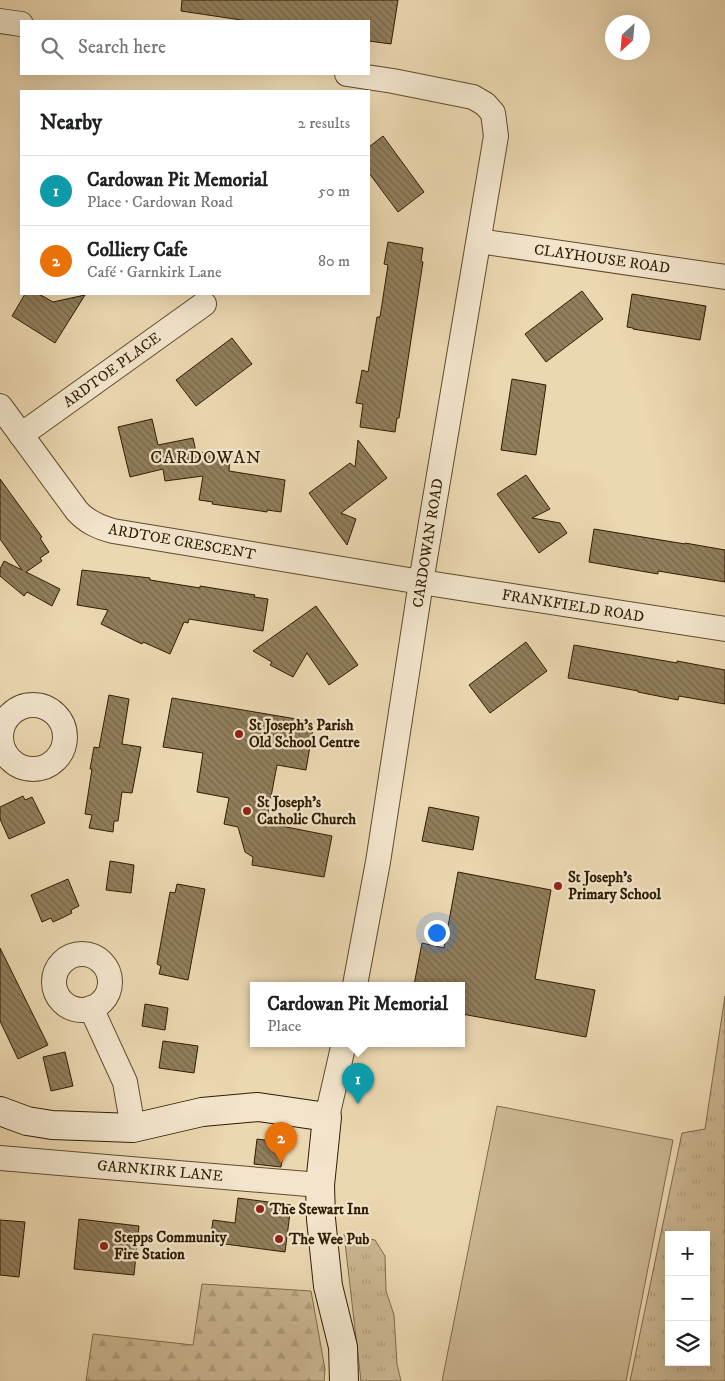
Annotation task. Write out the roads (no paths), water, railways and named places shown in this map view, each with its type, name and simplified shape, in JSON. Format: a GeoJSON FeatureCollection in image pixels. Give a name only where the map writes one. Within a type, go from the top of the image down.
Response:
{"type":"FeatureCollection","features":[{"type":"Feature","properties":{"kind":"street"},"geometry":{"type":"LineString","coordinates":[[0,21],[20,24]]}},
{"type":"Feature","properties":{"kind":"street","name":"CARDOWAN ROAD"},"geometry":{"type":"LineString","coordinates":[[353,75],[473,97],[485,104],[493,113],[496,136],[421,582],[378,862],[357,982]]}},
{"type":"Feature","properties":{"kind":"street","name":"CLAYHOUSE ROAD"},"geometry":{"type":"LineString","coordinates":[[479,241],[725,277]]}},
{"type":"Feature","properties":{"kind":"street","name":"ARDTOE PLACE"},"geometry":{"type":"LineString","coordinates":[[21,436],[204,304]]}},
{"type":"Feature","properties":{"kind":"street","name":"ARDTOE CRESCENT"},"geometry":{"type":"LineString","coordinates":[[0,406],[77,511],[84,519],[96,526],[113,531],[421,582]]}},
{"type":"Feature","properties":{"kind":"street","name":"FRANKFIELD ROAD"},"geometry":{"type":"LineString","coordinates":[[421,582],[725,629]]}},
{"type":"Feature","properties":{"kind":"street"},"geometry":{"type":"LineString","coordinates":[[91,1008],[125,1082],[133,1128]]}},
{"type":"Feature","properties":{"kind":"street"},"geometry":{"type":"LineString","coordinates":[[343,1047],[328,1117],[320,1185],[321,1219],[328,1286],[343,1347],[344,1381]]}},
{"type":"Feature","properties":{"kind":"street"},"geometry":{"type":"LineString","coordinates":[[0,1111],[27,1121],[52,1125],[133,1128],[202,1112],[258,1107],[328,1117]]}},
{"type":"Feature","properties":{"kind":"street","name":"GARNKIRK LANE"},"geometry":{"type":"LineString","coordinates":[[0,1158],[320,1185]]}},
{"type":"Feature","properties":{"kind":"place","name":"St Joseph's Parish Old School Centre"},"geometry":{"type":"Point","coordinates":[239,734]}},
{"type":"Feature","properties":{"kind":"place","name":"St Joseph's Catholic Church"},"geometry":{"type":"Point","coordinates":[247,811]}},
{"type":"Feature","properties":{"kind":"place","name":"St Joseph's Primary School"},"geometry":{"type":"Point","coordinates":[558,886]}},
{"type":"Feature","properties":{"kind":"place","name":"Cardowan Pit Memorial"},"geometry":{"type":"Point","coordinates":[358,1104]}},
{"type":"Feature","properties":{"kind":"place","name":"Colliery Cafe"},"geometry":{"type":"Point","coordinates":[281,1163]}},
{"type":"Feature","properties":{"kind":"place","name":"The Stewart Inn"},"geometry":{"type":"Point","coordinates":[260,1209]}},
{"type":"Feature","properties":{"kind":"place","name":"The Wee Pub"},"geometry":{"type":"Point","coordinates":[279,1239]}},
{"type":"Feature","properties":{"kind":"place","name":"Stepps Community Fire Station"},"geometry":{"type":"Point","coordinates":[104,1246]}},
{"type":"Feature","properties":{"kind":"district","name":"CARDOWAN"},"geometry":{"type":"Point","coordinates":[206,458]}}]}
